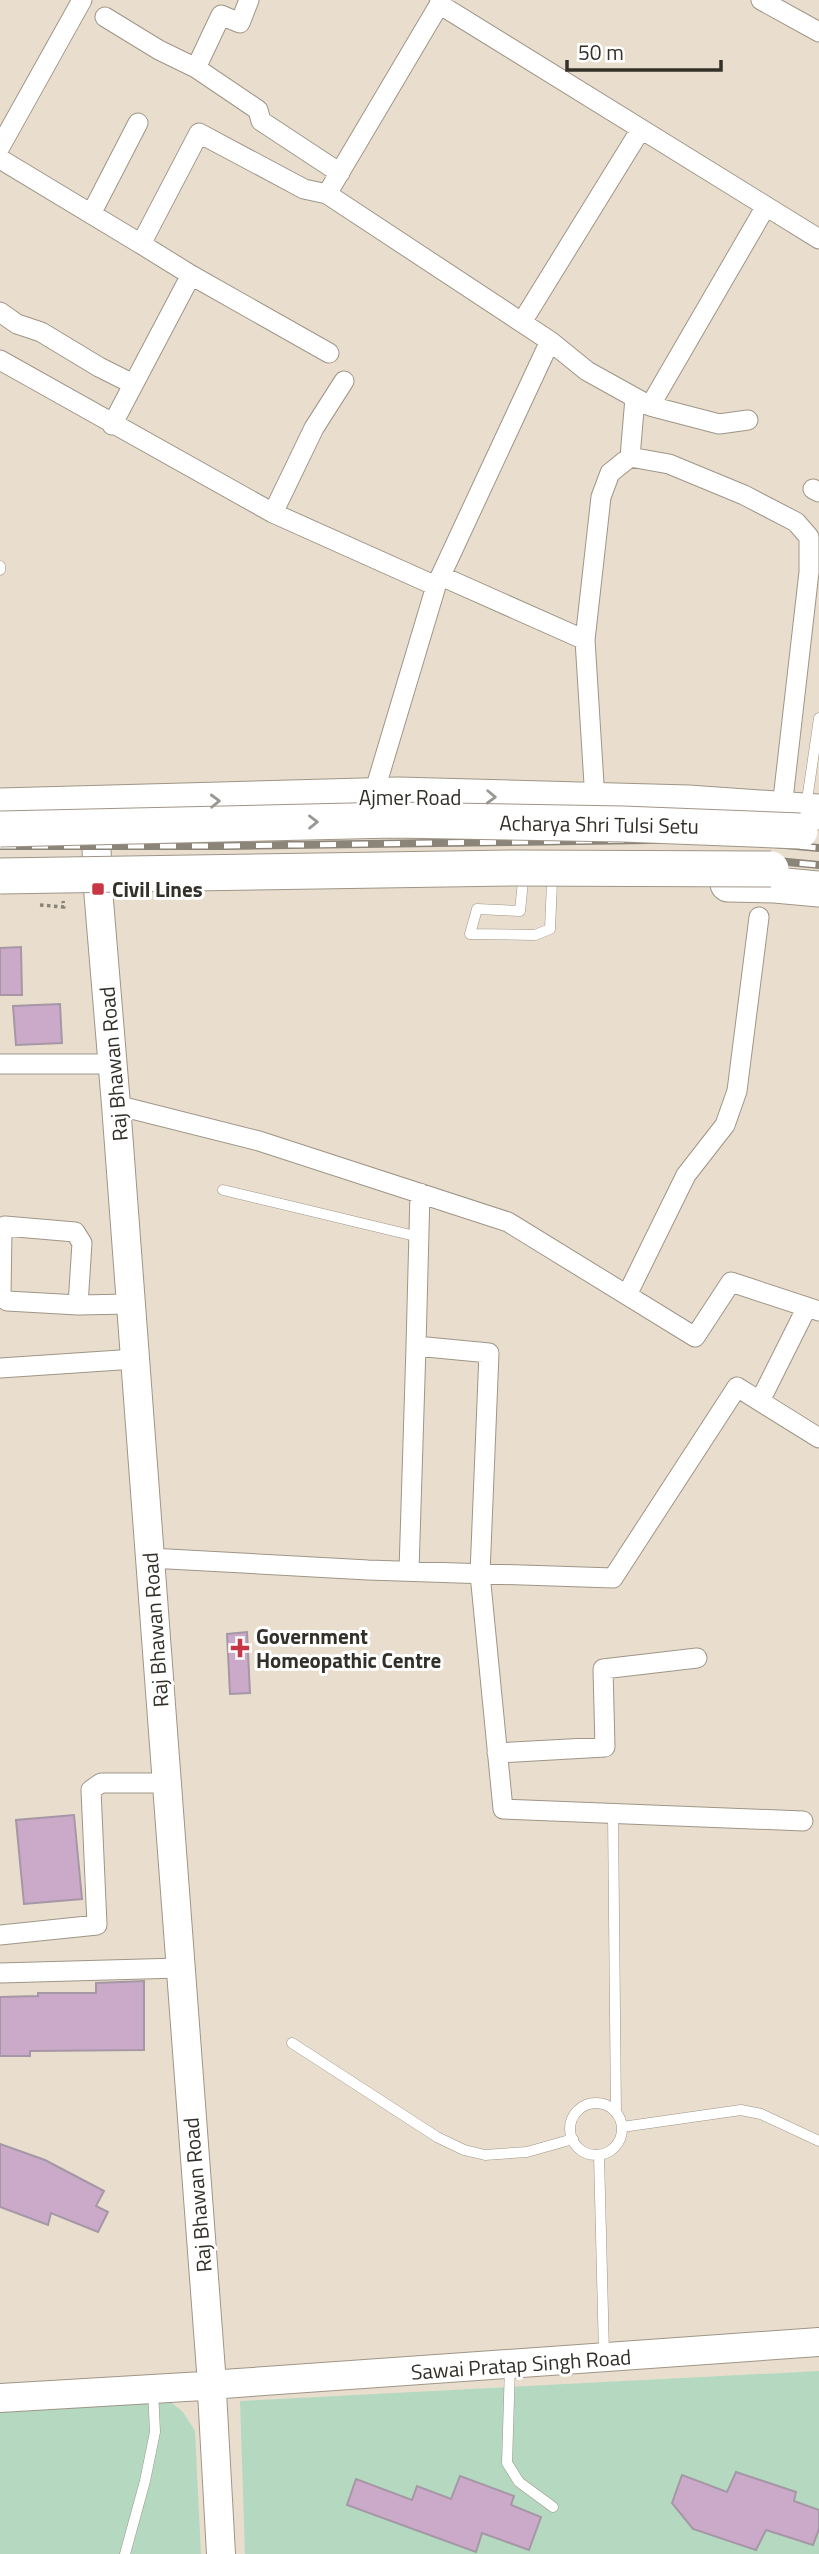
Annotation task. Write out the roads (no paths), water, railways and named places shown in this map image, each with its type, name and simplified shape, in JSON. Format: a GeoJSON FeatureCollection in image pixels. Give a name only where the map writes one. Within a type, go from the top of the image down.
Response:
{"type":"FeatureCollection","features":[{"type":"Feature","properties":{"kind":"highway","name":"Ajmer Road"},"geometry":{"type":"LineString","coordinates":[[0,806],[377,797],[398,794],[595,800],[806,816]]}},
{"type":"Feature","properties":{"kind":"highway","name":"Acharya Shri Tulsi Setu"},"geometry":{"type":"LineString","coordinates":[[0,829],[394,820],[635,824],[806,816]]}},
{"type":"Feature","properties":{"kind":"highway","name":"Acharya Shri Tulsi Setu"},"geometry":{"type":"LineString","coordinates":[[0,876],[514,868],[771,869],[819,873]]}},
{"type":"Feature","properties":{"kind":"highway"},"geometry":{"type":"LineString","coordinates":[[0,887],[538,882],[775,885],[819,889]]}},
{"type":"Feature","properties":{"kind":"street"},"geometry":{"type":"LineString","coordinates":[[195,68],[221,15],[240,23],[249,0]]}},
{"type":"Feature","properties":{"kind":"street"},"geometry":{"type":"LineString","coordinates":[[761,0],[819,32]]}},
{"type":"Feature","properties":{"kind":"street"},"geometry":{"type":"LineString","coordinates":[[0,147],[78,1]]}},
{"type":"Feature","properties":{"kind":"street"},"geometry":{"type":"LineString","coordinates":[[327,194],[440,2],[819,239]]}},
{"type":"Feature","properties":{"kind":"street"},"geometry":{"type":"LineString","coordinates":[[104,17],[195,68],[258,110],[261,121],[340,173]]}},
{"type":"Feature","properties":{"kind":"street"},"geometry":{"type":"LineString","coordinates":[[91,214],[138,123]]}},
{"type":"Feature","properties":{"kind":"street"},"geometry":{"type":"LineString","coordinates":[[522,322],[641,129]]}},
{"type":"Feature","properties":{"kind":"street"},"geometry":{"type":"LineString","coordinates":[[141,244],[199,133],[304,189],[327,194],[522,322],[587,370],[643,402],[719,424],[748,420]]}},
{"type":"Feature","properties":{"kind":"street"},"geometry":{"type":"LineString","coordinates":[[0,159],[191,275],[329,353]]}},
{"type":"Feature","properties":{"kind":"street"},"geometry":{"type":"LineString","coordinates":[[595,800],[585,640],[601,497],[610,473],[630,457],[643,402],[766,206]]}},
{"type":"Feature","properties":{"kind":"street"},"geometry":{"type":"LineString","coordinates":[[112,425],[191,275]]}},
{"type":"Feature","properties":{"kind":"street"},"geometry":{"type":"LineString","coordinates":[[0,312],[17,324],[41,332],[133,384]]}},
{"type":"Feature","properties":{"kind":"street"},"geometry":{"type":"LineString","coordinates":[[377,797],[377,783],[438,581],[550,341]]}},
{"type":"Feature","properties":{"kind":"street"},"geometry":{"type":"LineString","coordinates":[[0,360],[272,513],[585,640]]}},
{"type":"Feature","properties":{"kind":"street"},"geometry":{"type":"LineString","coordinates":[[272,513],[314,428],[344,381]]}},
{"type":"Feature","properties":{"kind":"street"},"geometry":{"type":"LineString","coordinates":[[630,457],[669,464],[744,495],[796,522],[809,537],[806,816]]}},
{"type":"Feature","properties":{"kind":"street","name":"Raj Bhawan Road"},"geometry":{"type":"LineString","coordinates":[[95,804],[98,888],[212,2383],[221,2554]]}},
{"type":"Feature","properties":{"kind":"street"},"geometry":{"type":"LineString","coordinates":[[627,1295],[686,1175],[724,1125],[737,1091],[759,917]]}},
{"type":"Feature","properties":{"kind":"street"},"geometry":{"type":"LineString","coordinates":[[0,1064],[113,1065]]}},
{"type":"Feature","properties":{"kind":"street"},"geometry":{"type":"LineString","coordinates":[[116,1105],[259,1141],[508,1222],[695,1337],[731,1282],[813,1309],[760,1401]]}},
{"type":"Feature","properties":{"kind":"street"},"geometry":{"type":"LineString","coordinates":[[409,1571],[420,1194]]}},
{"type":"Feature","properties":{"kind":"street"},"geometry":{"type":"LineString","coordinates":[[78,1305],[82,1243],[80,1236],[75,1232],[5,1226],[2,1230],[1,1295],[7,1301],[78,1305],[131,1304]]}},
{"type":"Feature","properties":{"kind":"street"},"geometry":{"type":"LineString","coordinates":[[416,1346],[489,1353],[480,1574],[503,1809],[803,1821]]}},
{"type":"Feature","properties":{"kind":"street"},"geometry":{"type":"LineString","coordinates":[[0,1368],[135,1359]]}},
{"type":"Feature","properties":{"kind":"street"},"geometry":{"type":"LineString","coordinates":[[150,1558],[613,1578],[737,1387],[819,1438]]}},
{"type":"Feature","properties":{"kind":"street"},"geometry":{"type":"LineString","coordinates":[[497,1754],[605,1747],[603,1669],[697,1658]]}},
{"type":"Feature","properties":{"kind":"street"},"geometry":{"type":"LineString","coordinates":[[0,1935],[97,1925],[90,1790],[101,1783],[166,1783]]}},
{"type":"Feature","properties":{"kind":"street"},"geometry":{"type":"LineString","coordinates":[[0,1973],[179,1968]]}},
{"type":"Feature","properties":{"kind":"street","name":"Sawai Pratap Singh Road"},"geometry":{"type":"LineString","coordinates":[[0,2398],[153,2390],[212,2383],[510,2365],[819,2342]]}},
{"type":"Feature","properties":{"kind":"lane"},"geometry":{"type":"LineString","coordinates":[[806,816],[819,718]]}},
{"type":"Feature","properties":{"kind":"lane"},"geometry":{"type":"LineString","coordinates":[[538,882],[550,929],[534,935],[470,934],[477,909],[520,911],[538,882]]}},
{"type":"Feature","properties":{"kind":"lane"},"geometry":{"type":"LineString","coordinates":[[223,1189],[419,1237]]}},
{"type":"Feature","properties":{"kind":"lane"},"geometry":{"type":"LineString","coordinates":[[613,1814],[616,2113],[622,2127],[614,2149],[599,2155],[583,2151],[573,2139],[571,2124],[579,2110],[586,2106],[603,2104],[616,2113]]}},
{"type":"Feature","properties":{"kind":"lane"},"geometry":{"type":"LineString","coordinates":[[292,2043],[436,2137],[464,2150],[485,2155],[527,2152],[573,2139]]}},
{"type":"Feature","properties":{"kind":"lane"},"geometry":{"type":"LineString","coordinates":[[622,2127],[741,2110],[761,2114],[819,2141]]}},
{"type":"Feature","properties":{"kind":"lane"},"geometry":{"type":"LineString","coordinates":[[599,2155],[604,2358]]}},
{"type":"Feature","properties":{"kind":"lane"},"geometry":{"type":"LineString","coordinates":[[510,2365],[507,2463],[519,2482],[553,2507]]}},
{"type":"Feature","properties":{"kind":"lane"},"geometry":{"type":"LineString","coordinates":[[125,2554],[155,2432],[153,2390]]}},
{"type":"Feature","properties":{"kind":"railway"},"geometry":{"type":"LineString","coordinates":[[0,846],[226,846],[718,839],[819,848]]}},
{"type":"Feature","properties":{"kind":"railway"},"geometry":{"type":"LineString","coordinates":[[0,864],[570,855],[724,856],[819,865]]}},
{"type":"Feature","properties":{"kind":"place","name":"Civil Lines"},"geometry":{"type":"Point","coordinates":[98,889]}},
{"type":"Feature","properties":{"kind":"place","name":"Government Homeopathic Centre"},"geometry":{"type":"Point","coordinates":[240,1648]}}]}
